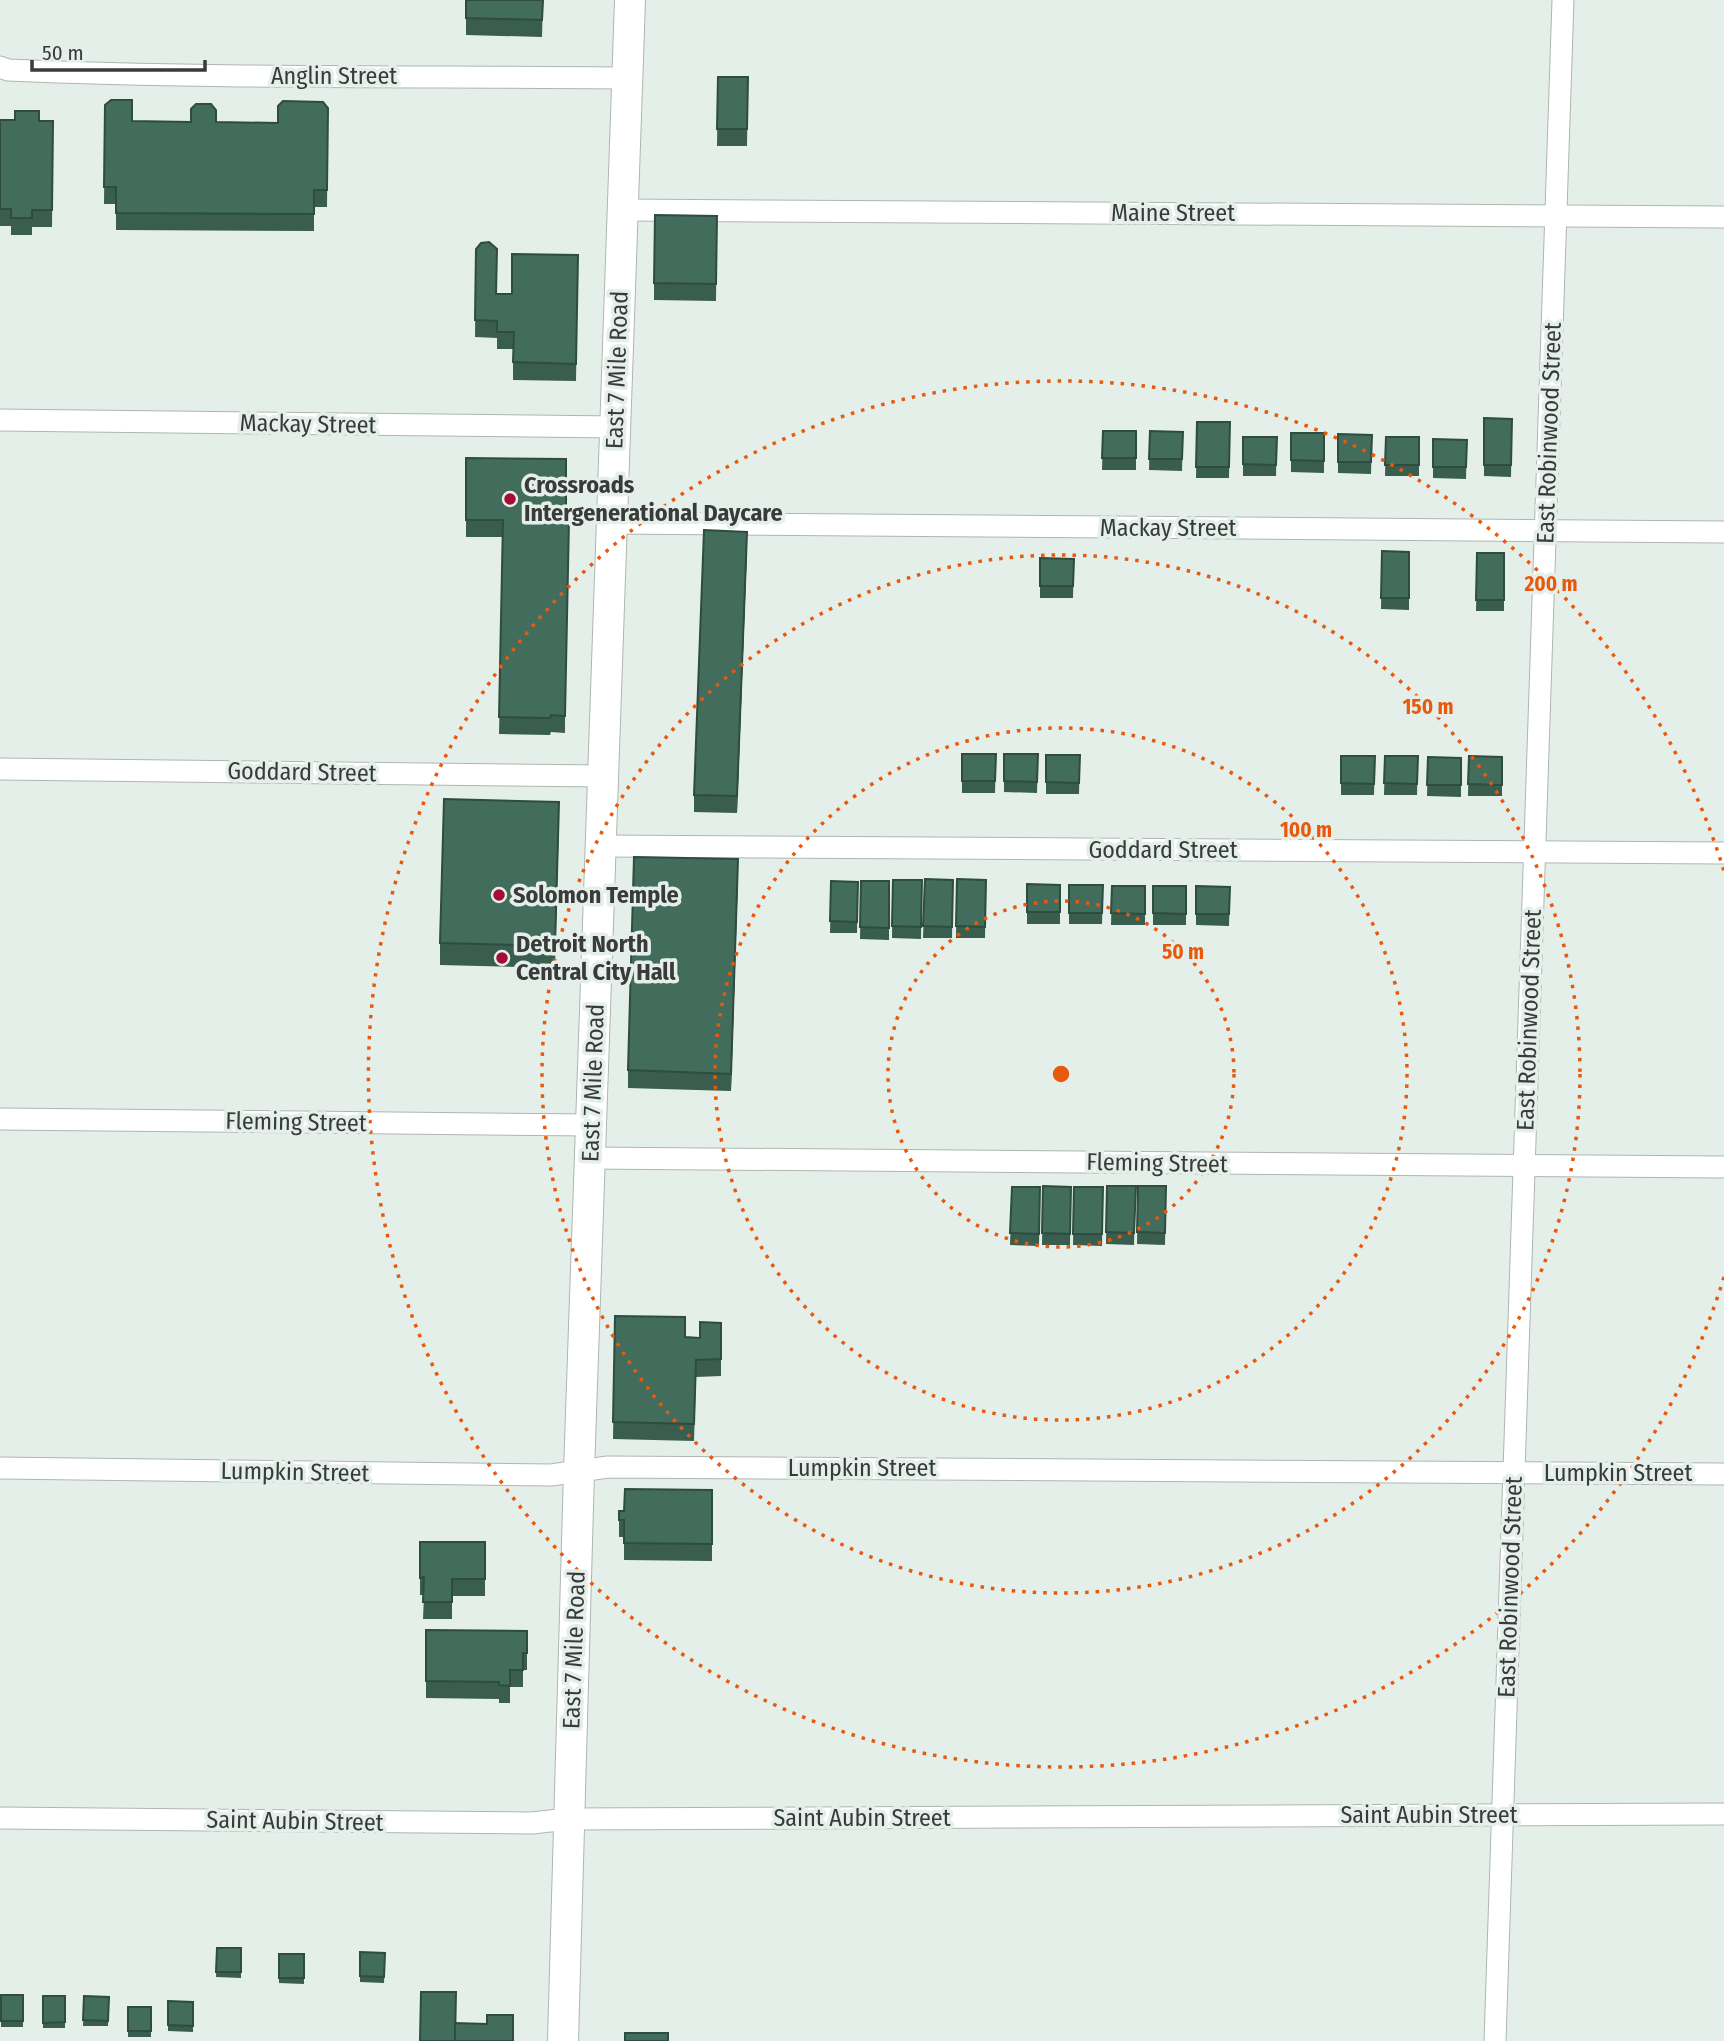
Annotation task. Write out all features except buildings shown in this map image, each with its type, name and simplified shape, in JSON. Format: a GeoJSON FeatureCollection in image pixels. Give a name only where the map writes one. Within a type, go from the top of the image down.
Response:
{"type":"FeatureCollection","features":[{"type":"Feature","properties":{"kind":"street","name":"East 7 Mile Road"},"geometry":{"type":"LineString","coordinates":[[563,2041],[579,1471],[630,0]]}},
{"type":"Feature","properties":{"kind":"street","name":"East Robinwood Street"},"geometry":{"type":"LineString","coordinates":[[1495,2041],[1563,0]]}},
{"type":"Feature","properties":{"kind":"street","name":"Anglin Street"},"geometry":{"type":"LineString","coordinates":[[0,67],[8,70],[179,75],[627,78]]}},
{"type":"Feature","properties":{"kind":"street","name":"Maine Street"},"geometry":{"type":"LineString","coordinates":[[623,210],[1724,216]]}},
{"type":"Feature","properties":{"kind":"street","name":"Mackay Street"},"geometry":{"type":"LineString","coordinates":[[0,420],[615,427]]}},
{"type":"Feature","properties":{"kind":"street","name":"Mackay Street"},"geometry":{"type":"LineString","coordinates":[[612,523],[1724,532]]}},
{"type":"Feature","properties":{"kind":"street","name":"Goddard Street"},"geometry":{"type":"LineString","coordinates":[[0,769],[604,776]]}},
{"type":"Feature","properties":{"kind":"street","name":"Goddard Street"},"geometry":{"type":"LineString","coordinates":[[601,846],[1724,853]]}},
{"type":"Feature","properties":{"kind":"street","name":"Fleming Street"},"geometry":{"type":"LineString","coordinates":[[0,1119],[592,1125]]}},
{"type":"Feature","properties":{"kind":"street","name":"Fleming Street"},"geometry":{"type":"LineString","coordinates":[[590,1157],[1724,1167]]}},
{"type":"Feature","properties":{"kind":"street","name":"Lumpkin Street"},"geometry":{"type":"LineString","coordinates":[[0,1468],[551,1475],[621,1467],[1724,1474]]}},
{"type":"Feature","properties":{"kind":"street","name":"Saint Aubin Street"},"geometry":{"type":"LineString","coordinates":[[0,1818],[532,1823],[568,1819],[1724,1814]]}},
{"type":"Feature","properties":{"kind":"place","name":"Crossroads Intergenerational Daycare"},"geometry":{"type":"Point","coordinates":[510,499]}},
{"type":"Feature","properties":{"kind":"place","name":"Solomon Temple"},"geometry":{"type":"Point","coordinates":[499,895]}},
{"type":"Feature","properties":{"kind":"place","name":"Detroit North Central City Hall"},"geometry":{"type":"Point","coordinates":[502,958]}}]}
